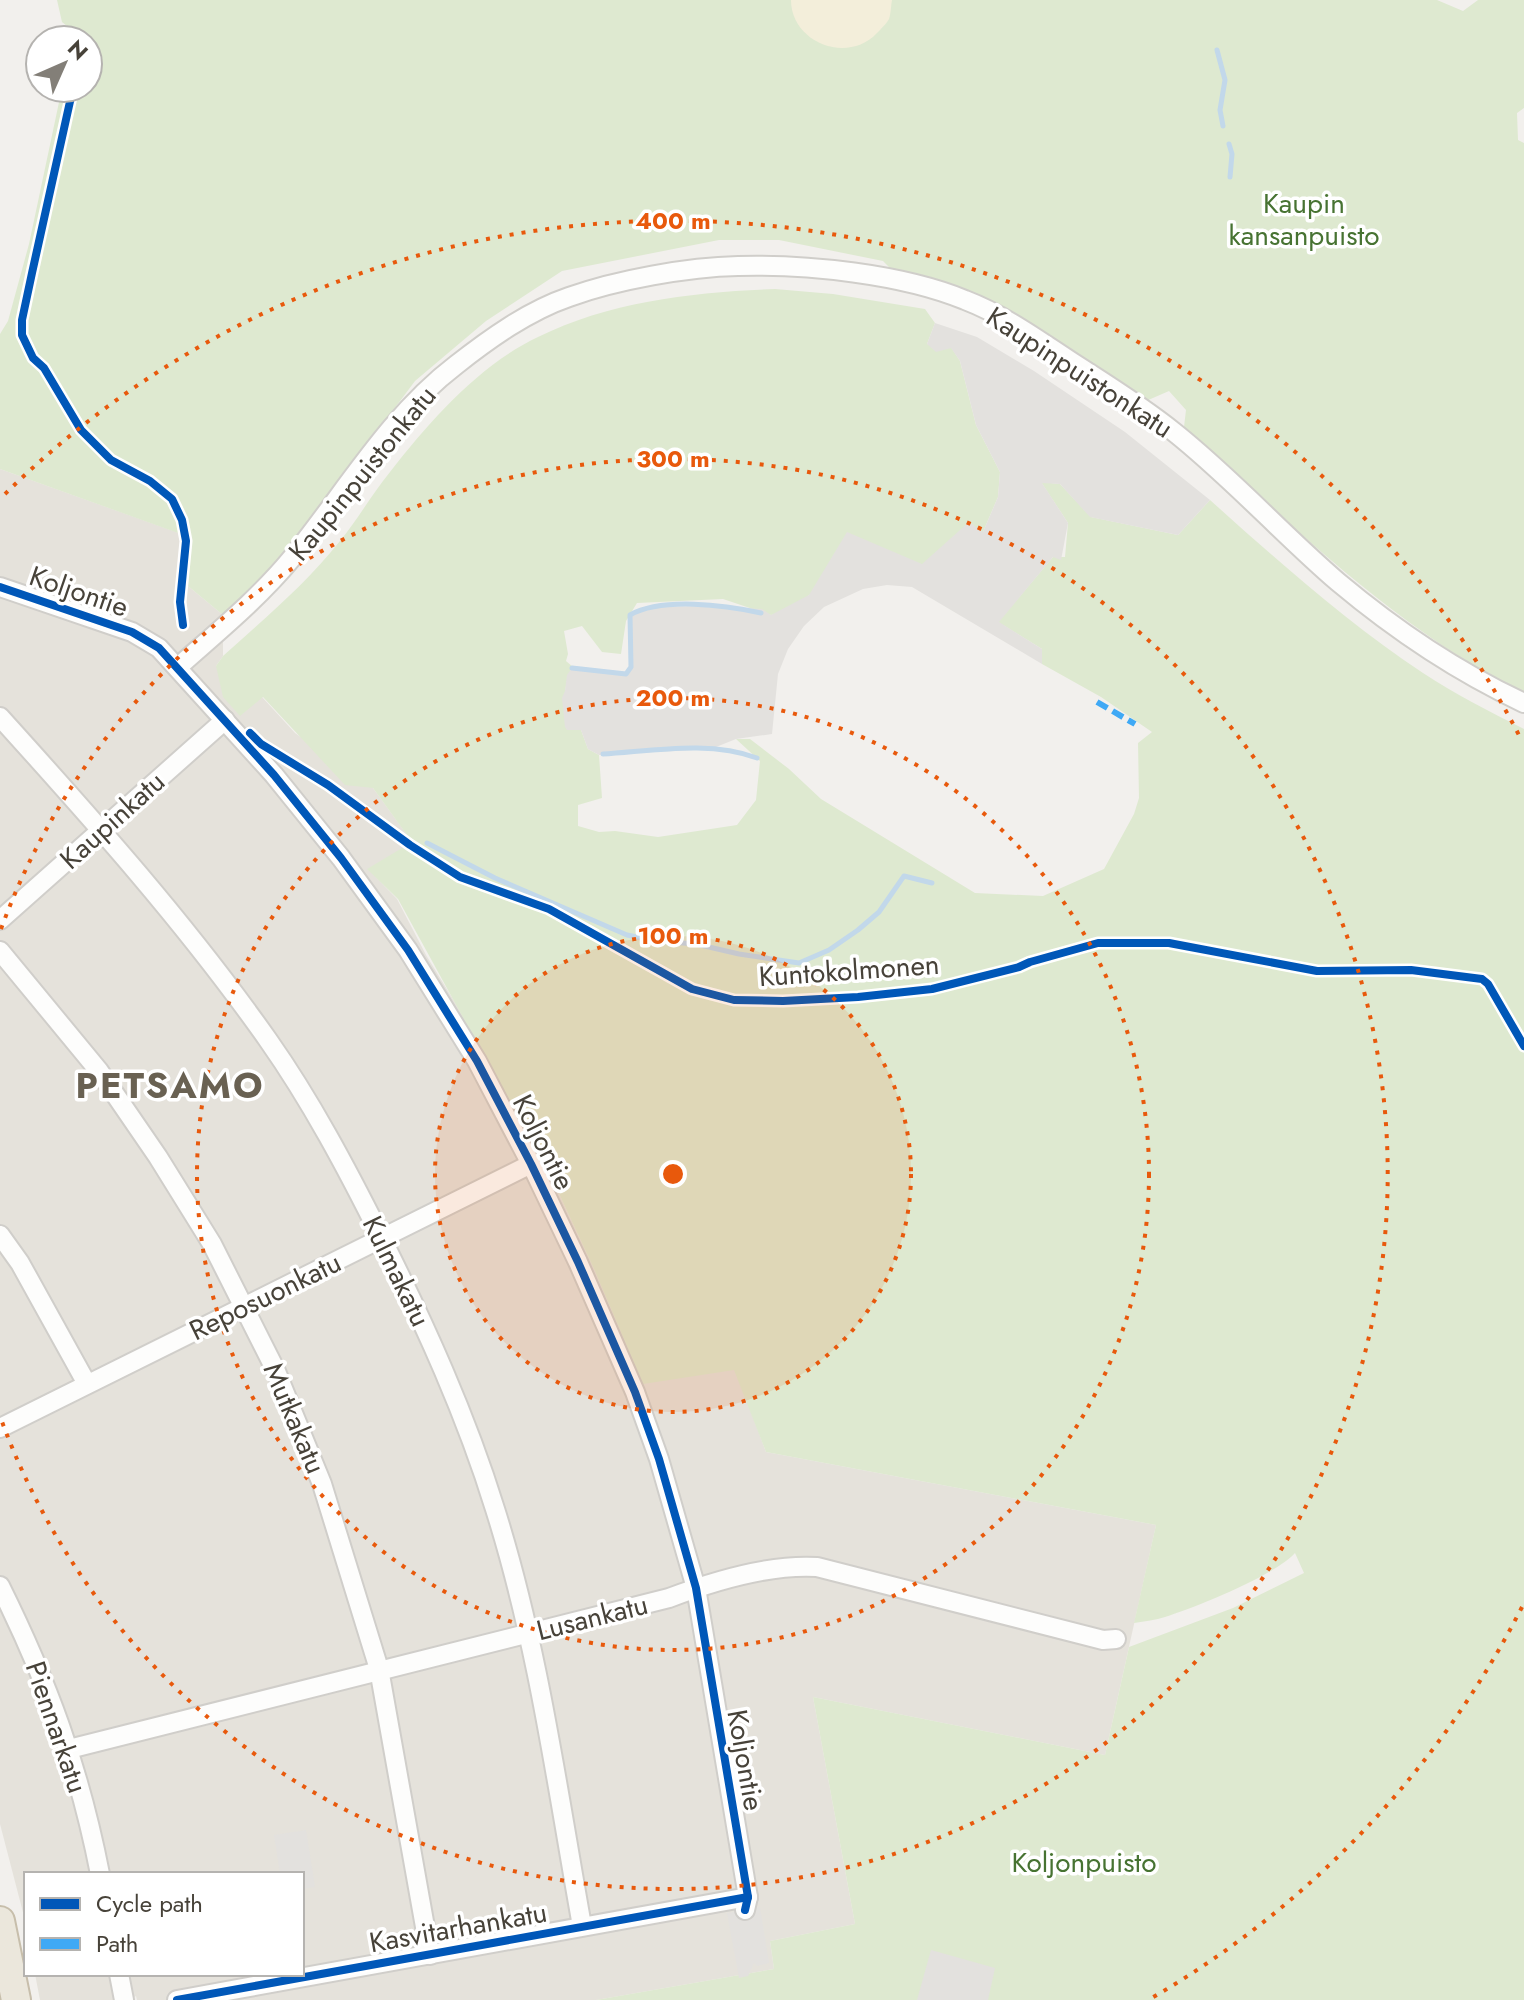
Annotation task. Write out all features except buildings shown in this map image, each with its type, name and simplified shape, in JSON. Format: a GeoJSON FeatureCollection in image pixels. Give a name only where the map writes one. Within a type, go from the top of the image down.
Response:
{"type":"FeatureCollection","features":[{"type":"Feature","properties":{"kind":"highway"},"geometry":{"type":"LineString","coordinates":[[0,1921],[16,2000]]}},
{"type":"Feature","properties":{"kind":"street","name":"Kaupinpuistonkatu"},"geometry":{"type":"LineString","coordinates":[[178,667],[233,619],[287,565],[399,419],[454,366],[498,335],[568,297],[611,286],[708,267],[786,266],[862,275],[939,290],[1018,326],[1174,432],[1338,582],[1379,613],[1444,658],[1524,703]]}},
{"type":"Feature","properties":{"kind":"street","name":"Koljontie"},"geometry":{"type":"LineString","coordinates":[[0,587],[139,635],[153,643],[178,667],[341,858],[408,950],[467,1044],[531,1164],[635,1392],[668,1488],[696,1588],[746,1904]]}},
{"type":"Feature","properties":{"kind":"street","name":"Kulmakatu"},"geometry":{"type":"LineString","coordinates":[[0,717],[188,932],[270,1043],[353,1181],[416,1305],[480,1462],[529,1632],[582,1926]]}},
{"type":"Feature","properties":{"kind":"street","name":"Kaupinkatu"},"geometry":{"type":"LineString","coordinates":[[0,920],[225,720]]}},
{"type":"Feature","properties":{"kind":"street","name":"Mutkakatu"},"geometry":{"type":"LineString","coordinates":[[0,951],[75,1040],[150,1144],[212,1244],[275,1369],[322,1484],[379,1669],[430,1955]]}},
{"type":"Feature","properties":{"kind":"street","name":"Reposuonkatu"},"geometry":{"type":"LineString","coordinates":[[0,1428],[531,1164]]}},
{"type":"Feature","properties":{"kind":"street"},"geometry":{"type":"LineString","coordinates":[[0,1235],[20,1263],[87,1384]]}},
{"type":"Feature","properties":{"kind":"street","name":"Lusankatu"},"geometry":{"type":"LineString","coordinates":[[69,1749],[784,1567],[817,1567],[1103,1640],[1116,1639]]}},
{"type":"Feature","properties":{"kind":"street","name":"Piennarkatu"},"geometry":{"type":"LineString","coordinates":[[0,1586],[46,1683],[69,1749],[100,1872]]}},
{"type":"Feature","properties":{"kind":"street","name":"Kasvitarhankatu"},"geometry":{"type":"LineString","coordinates":[[177,2000],[582,1926],[746,1904]]}},
{"type":"Feature","properties":{"kind":"street"},"geometry":{"type":"LineString","coordinates":[[119,1976],[124,2000]]}},
{"type":"Feature","properties":{"kind":"shaded area"},"geometry":{"type":"Polygon","coordinates":[[[935,323],[977,337],[1034,371],[1125,432],[1210,500],[1178,535],[1090,517],[1060,484],[1042,483],[1068,523],[1061,560],[1053,557],[999,622],[1042,649],[1042,664],[912,587],[887,585],[863,589],[824,607],[804,626],[788,649],[778,674],[772,734],[736,739],[711,749],[599,755],[588,749],[581,730],[567,730],[565,727],[562,698],[567,675],[572,668],[626,674],[631,667],[630,615],[638,610],[647,607],[702,606],[762,609],[771,615],[809,595],[847,532],[922,564],[969,522],[983,532],[998,497],[1000,472],[976,425],[960,361],[951,348],[936,352],[927,344],[935,323]]]}},
{"type":"Feature","properties":{"kind":"shaded area"},"geometry":{"type":"Polygon","coordinates":[[[0,469],[193,538],[188,586],[223,615],[223,656],[216,666],[262,697],[295,733],[373,788],[413,843],[368,869],[397,899],[426,955],[467,1022],[555,1185],[603,1287],[735,1369],[766,1452],[1156,1525],[1105,1755],[813,1697],[855,1924],[770,1941],[774,1969],[596,2000],[137,2000],[136,1996],[130,2000],[40,2000],[35,1976],[304,1976],[304,1872],[24,1872],[24,1916],[0,1824],[0,469]]]}},
{"type":"Feature","properties":{"kind":"shaded area"},"geometry":{"type":"Polygon","coordinates":[[[306,1830],[315,1887],[304,1889],[304,1872],[280,1872],[274,1835],[306,1830]]]}},
{"type":"Feature","properties":{"kind":"shaded area"},"geometry":{"type":"Polygon","coordinates":[[[760,1907],[769,1963],[757,1966],[754,1963],[748,1976],[739,1978],[727,1913],[760,1907]]]}},
{"type":"Feature","properties":{"kind":"shaded area"},"geometry":{"type":"Polygon","coordinates":[[[931,1950],[995,1968],[988,2000],[917,2000],[931,1950]]]}},
{"type":"Feature","properties":{"kind":"green space","name":"Kaupin kansanpuisto"},"geometry":{"type":"Polygon","coordinates":[[[57,0],[1437,0],[1463,11],[1478,0],[1524,0],[1524,108],[1517,113],[1518,140],[1524,143],[1524,693],[1431,638],[1345,572],[1184,427],[1186,410],[1169,391],[1146,401],[1001,306],[937,279],[890,268],[883,261],[779,240],[719,240],[562,271],[486,321],[415,381],[284,556],[223,615],[188,586],[192,538],[0,469],[0,334],[8,321],[29,244],[59,104],[104,104],[104,24],[62,22],[57,0]]]}},
{"type":"Feature","properties":{"kind":"green space","name":"Koljonpuisto"},"geometry":{"type":"Polygon","coordinates":[[[775,289],[833,294],[925,309],[935,323],[927,344],[951,347],[960,361],[976,425],[1000,472],[998,497],[983,532],[923,564],[809,595],[795,610],[771,615],[723,599],[637,603],[626,621],[621,654],[602,652],[582,626],[564,631],[568,654],[566,661],[573,667],[566,689],[567,730],[581,730],[588,749],[599,755],[602,798],[578,805],[578,826],[599,832],[658,837],[737,825],[756,800],[760,761],[736,739],[750,739],[821,799],[975,893],[1043,896],[1104,869],[1134,814],[1139,798],[1138,743],[1152,732],[1101,697],[1042,664],[1042,649],[998,622],[1053,557],[1065,557],[1068,523],[1041,482],[1060,484],[1091,517],[1178,535],[1210,500],[1367,633],[1423,673],[1524,729],[1524,2000],[596,2000],[774,1969],[770,1941],[855,1924],[813,1697],[1105,1755],[1129,1647],[1233,1608],[1304,1573],[1295,1553],[1253,1581],[1214,1598],[1165,1617],[1134,1623],[1156,1525],[766,1452],[734,1370],[643,1384],[555,1185],[398,899],[367,869],[412,842],[373,788],[345,785],[263,697],[240,716],[223,697],[216,666],[223,656],[327,557],[422,433],[457,396],[496,363],[538,337],[624,307],[684,296],[775,289]]]}},
{"type":"Feature","properties":{"kind":"sand"},"geometry":{"type":"Polygon","coordinates":[[[791,0],[892,0],[889,19],[877,33],[865,42],[837,48],[810,37],[800,27],[793,15],[791,0]]]}},
{"type":"Feature","properties":{"kind":"waterway"},"geometry":{"type":"LineString","coordinates":[[1217,50],[1225,80],[1220,110],[1223,126]]}},
{"type":"Feature","properties":{"kind":"waterway"},"geometry":{"type":"LineString","coordinates":[[1229,144],[1232,154],[1230,177]]}},
{"type":"Feature","properties":{"kind":"waterway"},"geometry":{"type":"LineString","coordinates":[[572,668],[626,674],[631,667],[630,615],[643,609],[694,604],[761,613]]}},
{"type":"Feature","properties":{"kind":"waterway"},"geometry":{"type":"LineString","coordinates":[[603,754],[701,748],[757,758]]}},
{"type":"Feature","properties":{"kind":"waterway"},"geometry":{"type":"LineString","coordinates":[[427,843],[495,878],[627,935],[799,963],[829,950],[858,930],[879,912],[904,876],[932,883]]}},
{"type":"Feature","properties":{"kind":"marked path"},"geometry":{"type":"LineString","coordinates":[[1097,702],[1135,724]]}},
{"type":"Feature","properties":{"kind":"cycle path"},"geometry":{"type":"LineString","coordinates":[[69,104],[22,320],[22,335],[33,358],[44,368],[81,430],[111,460],[150,481],[172,499],[182,520],[186,541],[180,602],[183,625]]}},
{"type":"Feature","properties":{"kind":"cycle path"},"geometry":{"type":"LineString","coordinates":[[0,587],[132,632],[159,648],[274,775],[341,858],[408,950],[477,1061],[578,1262],[635,1392],[659,1459],[696,1588],[748,1897],[745,1910]]}},
{"type":"Feature","properties":{"kind":"cycle path","name":"Kuntokolmonen"},"geometry":{"type":"LineString","coordinates":[[250,733],[261,744],[328,785],[460,877],[549,909],[692,989],[734,1000],[858,997],[932,989],[1098,943],[1169,943],[1317,971],[1411,970],[1482,979],[1488,984],[1524,1046]]}},
{"type":"Feature","properties":{"kind":"cycle path"},"geometry":{"type":"LineString","coordinates":[[177,2000],[748,1897]]}},
{"type":"Feature","properties":{"kind":"district","name":"PETSAMO"},"geometry":{"type":"Point","coordinates":[170,1085]}}]}
